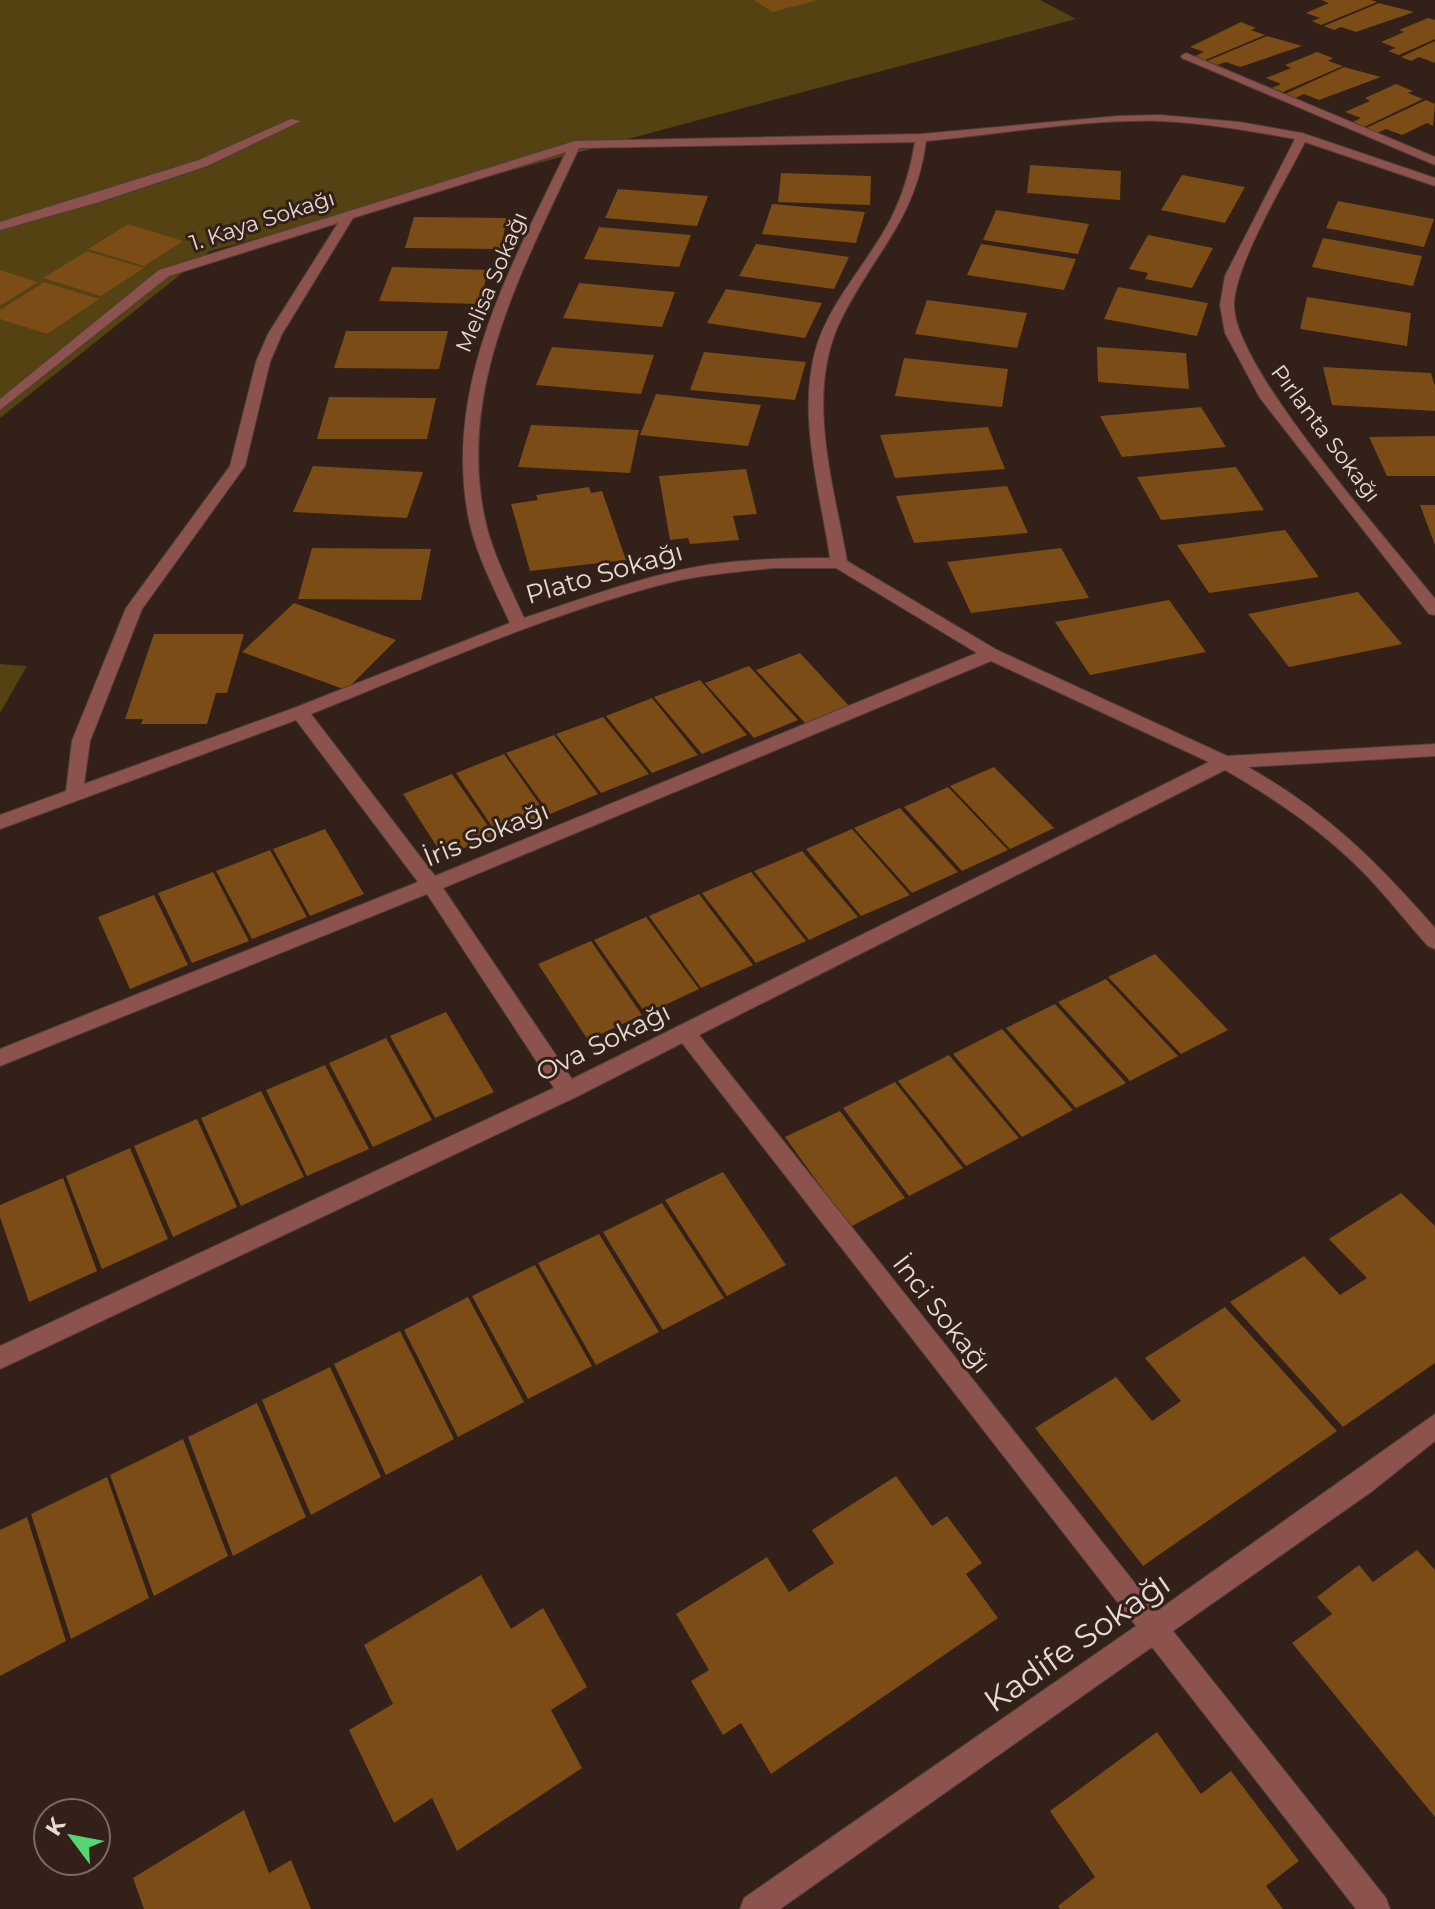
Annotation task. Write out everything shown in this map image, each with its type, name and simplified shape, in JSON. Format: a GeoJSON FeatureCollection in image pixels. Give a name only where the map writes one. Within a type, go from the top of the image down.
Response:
{"type":"FeatureCollection","features":[{"type":"Feature","properties":{"kind":"street"},"geometry":{"type":"LineString","coordinates":[[1186,56],[1435,161]]}},
{"type":"Feature","properties":{"kind":"street","name":"1. Kaya Sokağı"},"geometry":{"type":"LineString","coordinates":[[0,406],[164,273],[575,145],[921,138],[1103,120],[1160,118],[1239,125],[1302,137],[1435,182]]}},
{"type":"Feature","properties":{"kind":"street"},"geometry":{"type":"LineString","coordinates":[[0,226],[203,163],[295,121]]}},
{"type":"Feature","properties":{"kind":"street","name":"Pırlanta Sokağı"},"geometry":{"type":"LineString","coordinates":[[1302,137],[1232,276],[1227,305],[1232,333],[1265,395],[1435,610]]}},
{"type":"Feature","properties":{"kind":"street"},"geometry":{"type":"LineString","coordinates":[[921,138],[911,186],[902,211],[839,310],[823,346],[819,369],[818,424],[839,563],[991,654],[1225,762],[1283,795],[1327,828],[1370,867],[1435,941]]}},
{"type":"Feature","properties":{"kind":"street","name":"Melisa Sokağı"},"geometry":{"type":"LineString","coordinates":[[519,625],[488,558],[476,515],[469,473],[469,418],[475,379],[487,340],[575,145]]}},
{"type":"Feature","properties":{"kind":"street"},"geometry":{"type":"LineString","coordinates":[[75,794],[81,741],[134,608],[237,466],[263,362],[275,334],[350,213]]}},
{"type":"Feature","properties":{"kind":"street","name":"Plato Sokağı"},"geometry":{"type":"LineString","coordinates":[[0,822],[300,712],[519,625],[656,581],[708,570],[774,563],[839,563]]}},
{"type":"Feature","properties":{"kind":"street","name":"İris Sokağı"},"geometry":{"type":"LineString","coordinates":[[0,1058],[431,885],[991,654]]}},
{"type":"Feature","properties":{"kind":"street"},"geometry":{"type":"LineString","coordinates":[[300,712],[431,885],[568,1091]]}},
{"type":"Feature","properties":{"kind":"street"},"geometry":{"type":"LineString","coordinates":[[1225,762],[1435,750]]}},
{"type":"Feature","properties":{"kind":"street","name":"Ova Sokağı"},"geometry":{"type":"LineString","coordinates":[[0,1358],[568,1091],[1225,762]]}},
{"type":"Feature","properties":{"kind":"street","name":"İnci Sokağı"},"geometry":{"type":"LineString","coordinates":[[686,1033],[1375,1909]]}},
{"type":"Feature","properties":{"kind":"street","name":"Kadife Sokağı"},"geometry":{"type":"LineString","coordinates":[[755,1909],[1362,1483],[1435,1426]]}},
{"type":"Feature","properties":{"kind":"shaded area"},"geometry":{"type":"Polygon","coordinates":[[[0,0],[1040,0],[1076,19],[210,251],[0,418],[0,0]]]}},
{"type":"Feature","properties":{"kind":"shaded area"},"geometry":{"type":"Polygon","coordinates":[[[0,664],[27,666],[0,713],[0,664]]]}},
{"type":"Feature","properties":{"kind":"building"},"geometry":{"type":"Polygon","coordinates":[[[754,0],[815,0],[815,1],[772,12],[754,0]]]}},
{"type":"Feature","properties":{"kind":"building"},"geometry":{"type":"Polygon","coordinates":[[[1321,0],[1377,2],[1321,25],[1312,21],[1320,18],[1306,13],[1329,3],[1321,0]]]}},
{"type":"Feature","properties":{"kind":"building"},"geometry":{"type":"Polygon","coordinates":[[[1379,3],[1414,12],[1356,32],[1324,26],[1379,3]]]}},
{"type":"Feature","properties":{"kind":"building"},"geometry":{"type":"Polygon","coordinates":[[[1428,18],[1435,20],[1435,39],[1399,55],[1388,51],[1396,48],[1381,42],[1404,32],[1399,30],[1428,18]]]}},
{"type":"Feature","properties":{"kind":"building"},"geometry":{"type":"Polygon","coordinates":[[[1241,22],[1265,35],[1205,60],[1195,56],[1204,52],[1190,47],[1241,22]]]}},
{"type":"Feature","properties":{"kind":"building"},"geometry":{"type":"Polygon","coordinates":[[[1267,36],[1302,46],[1240,67],[1226,62],[1217,65],[1207,61],[1267,36]]]}},
{"type":"Feature","properties":{"kind":"building"},"geometry":{"type":"Polygon","coordinates":[[[1435,41],[1435,63],[1419,57],[1411,61],[1401,57],[1435,41]]]}},
{"type":"Feature","properties":{"kind":"building"},"geometry":{"type":"Polygon","coordinates":[[[1317,52],[1333,58],[1328,61],[1343,66],[1283,92],[1272,88],[1281,84],[1266,78],[1291,68],[1285,65],[1317,52]]]}},
{"type":"Feature","properties":{"kind":"building"},"geometry":{"type":"Polygon","coordinates":[[[1344,67],[1381,77],[1319,100],[1304,94],[1295,98],[1285,94],[1344,67]]]}},
{"type":"Feature","properties":{"kind":"building"},"geometry":{"type":"Polygon","coordinates":[[[1396,84],[1423,99],[1364,127],[1353,122],[1361,118],[1345,112],[1370,101],[1365,98],[1396,84]]]}},
{"type":"Feature","properties":{"kind":"building"},"geometry":{"type":"Polygon","coordinates":[[[1426,100],[1435,104],[1433,126],[1427,123],[1402,135],[1386,129],[1377,133],[1366,128],[1426,100]]]}},
{"type":"Feature","properties":{"kind":"building"},"geometry":{"type":"Polygon","coordinates":[[[1030,165],[1121,171],[1120,200],[1027,193],[1030,165]]]}},
{"type":"Feature","properties":{"kind":"building"},"geometry":{"type":"Polygon","coordinates":[[[781,173],[871,176],[870,205],[778,202],[781,173]]]}},
{"type":"Feature","properties":{"kind":"building"},"geometry":{"type":"Polygon","coordinates":[[[1182,175],[1245,187],[1225,223],[1161,210],[1182,175]]]}},
{"type":"Feature","properties":{"kind":"building"},"geometry":{"type":"Polygon","coordinates":[[[618,189],[708,196],[697,226],[605,218],[618,189]]]}},
{"type":"Feature","properties":{"kind":"building"},"geometry":{"type":"Polygon","coordinates":[[[1338,201],[1434,219],[1424,247],[1326,228],[1338,201]]]}},
{"type":"Feature","properties":{"kind":"building"},"geometry":{"type":"Polygon","coordinates":[[[772,204],[865,212],[856,243],[762,234],[772,204]]]}},
{"type":"Feature","properties":{"kind":"building"},"geometry":{"type":"Polygon","coordinates":[[[996,210],[1089,224],[1078,254],[983,240],[996,210]]]}},
{"type":"Feature","properties":{"kind":"building"},"geometry":{"type":"Polygon","coordinates":[[[414,217],[507,218],[501,249],[405,248],[414,217]]]}},
{"type":"Feature","properties":{"kind":"building"},"geometry":{"type":"Polygon","coordinates":[[[128,224],[183,241],[144,266],[88,249],[128,224]]]}},
{"type":"Feature","properties":{"kind":"building"},"geometry":{"type":"Polygon","coordinates":[[[599,227],[691,235],[679,267],[584,259],[599,227]]]}},
{"type":"Feature","properties":{"kind":"building"},"geometry":{"type":"Polygon","coordinates":[[[1148,235],[1213,248],[1192,288],[1145,279],[1148,273],[1129,269],[1148,235]]]}},
{"type":"Feature","properties":{"kind":"building"},"geometry":{"type":"Polygon","coordinates":[[[1323,238],[1422,256],[1413,286],[1312,267],[1323,238]]]}},
{"type":"Feature","properties":{"kind":"building"},"geometry":{"type":"Polygon","coordinates":[[[756,244],[849,257],[834,289],[739,276],[756,244]]]}},
{"type":"Feature","properties":{"kind":"building"},"geometry":{"type":"Polygon","coordinates":[[[981,244],[1076,259],[1064,290],[967,275],[981,244]]]}},
{"type":"Feature","properties":{"kind":"building"},"geometry":{"type":"Polygon","coordinates":[[[87,251],[144,268],[101,296],[43,278],[87,251]]]}},
{"type":"Feature","properties":{"kind":"building"},"geometry":{"type":"Polygon","coordinates":[[[392,267],[489,270],[478,304],[379,301],[392,267]]]}},
{"type":"Feature","properties":{"kind":"building"},"geometry":{"type":"Polygon","coordinates":[[[0,270],[38,282],[0,306],[0,270]]]}},
{"type":"Feature","properties":{"kind":"building"},"geometry":{"type":"Polygon","coordinates":[[[44,282],[99,299],[47,334],[0,319],[0,310],[44,282]]]}},
{"type":"Feature","properties":{"kind":"building"},"geometry":{"type":"Polygon","coordinates":[[[579,283],[675,292],[662,327],[563,318],[579,283]]]}},
{"type":"Feature","properties":{"kind":"building"},"geometry":{"type":"Polygon","coordinates":[[[1118,287],[1208,303],[1197,336],[1104,319],[1118,287]]]}},
{"type":"Feature","properties":{"kind":"building"},"geometry":{"type":"Polygon","coordinates":[[[726,289],[822,303],[805,338],[707,323],[726,289]]]}},
{"type":"Feature","properties":{"kind":"building"},"geometry":{"type":"Polygon","coordinates":[[[1307,297],[1411,313],[1407,346],[1300,329],[1307,297]]]}},
{"type":"Feature","properties":{"kind":"building"},"geometry":{"type":"Polygon","coordinates":[[[927,300],[1027,313],[1017,348],[915,334],[927,300]]]}},
{"type":"Feature","properties":{"kind":"building"},"geometry":{"type":"Polygon","coordinates":[[[346,331],[448,331],[439,369],[334,368],[346,331]]]}},
{"type":"Feature","properties":{"kind":"building"},"geometry":{"type":"Polygon","coordinates":[[[552,347],[654,355],[641,394],[536,385],[552,347]]]}},
{"type":"Feature","properties":{"kind":"building"},"geometry":{"type":"Polygon","coordinates":[[[1097,347],[1186,353],[1189,389],[1098,382],[1097,347]]]}},
{"type":"Feature","properties":{"kind":"building"},"geometry":{"type":"Polygon","coordinates":[[[704,352],[806,362],[795,400],[690,390],[704,352]]]}},
{"type":"Feature","properties":{"kind":"building"},"geometry":{"type":"Polygon","coordinates":[[[904,358],[1008,369],[1002,407],[895,396],[904,358]]]}},
{"type":"Feature","properties":{"kind":"building"},"geometry":{"type":"Polygon","coordinates":[[[1323,367],[1431,373],[1435,386],[1435,411],[1332,405],[1323,367]]]}},
{"type":"Feature","properties":{"kind":"building"},"geometry":{"type":"Polygon","coordinates":[[[656,394],[761,405],[748,446],[640,435],[656,394]]]}},
{"type":"Feature","properties":{"kind":"building"},"geometry":{"type":"Polygon","coordinates":[[[329,397],[436,398],[427,439],[317,439],[329,397]]]}},
{"type":"Feature","properties":{"kind":"building"},"geometry":{"type":"Polygon","coordinates":[[[1201,407],[1226,447],[1122,457],[1100,416],[1201,407]]]}},
{"type":"Feature","properties":{"kind":"building"},"geometry":{"type":"Polygon","coordinates":[[[531,425],[639,430],[630,473],[518,467],[531,425]]]}},
{"type":"Feature","properties":{"kind":"building"},"geometry":{"type":"Polygon","coordinates":[[[988,427],[1005,469],[895,478],[880,435],[988,427]]]}},
{"type":"Feature","properties":{"kind":"building"},"geometry":{"type":"Polygon","coordinates":[[[1435,436],[1435,476],[1387,476],[1369,437],[1435,436]]]}},
{"type":"Feature","properties":{"kind":"building"},"geometry":{"type":"Polygon","coordinates":[[[313,466],[423,472],[407,518],[293,512],[313,466]]]}},
{"type":"Feature","properties":{"kind":"building"},"geometry":{"type":"Polygon","coordinates":[[[1236,467],[1264,510],[1161,520],[1137,477],[1236,467]]]}},
{"type":"Feature","properties":{"kind":"building"},"geometry":{"type":"Polygon","coordinates":[[[746,469],[757,514],[733,516],[739,540],[690,544],[688,538],[670,540],[659,476],[746,469]]]}},
{"type":"Feature","properties":{"kind":"building"},"geometry":{"type":"Polygon","coordinates":[[[1007,486],[1028,533],[914,543],[896,496],[1007,486]]]}},
{"type":"Feature","properties":{"kind":"building"},"geometry":{"type":"Polygon","coordinates":[[[589,487],[591,493],[602,491],[626,560],[530,571],[511,504],[538,500],[536,495],[589,487]]]}},
{"type":"Feature","properties":{"kind":"building"},"geometry":{"type":"Polygon","coordinates":[[[1420,505],[1435,505],[1435,545],[1420,505]]]}},
{"type":"Feature","properties":{"kind":"building"},"geometry":{"type":"Polygon","coordinates":[[[1285,530],[1319,577],[1209,593],[1177,545],[1285,530]]]}},
{"type":"Feature","properties":{"kind":"building"},"geometry":{"type":"Polygon","coordinates":[[[312,548],[431,549],[421,600],[298,599],[312,548]]]}},
{"type":"Feature","properties":{"kind":"building"},"geometry":{"type":"Polygon","coordinates":[[[1061,548],[1089,598],[971,613],[947,562],[1061,548]]]}},
{"type":"Feature","properties":{"kind":"building"},"geometry":{"type":"Polygon","coordinates":[[[1358,592],[1402,644],[1289,667],[1248,614],[1358,592]]]}},
{"type":"Feature","properties":{"kind":"building"},"geometry":{"type":"Polygon","coordinates":[[[1169,600],[1206,652],[1090,675],[1055,622],[1169,600]]]}},
{"type":"Feature","properties":{"kind":"building"},"geometry":{"type":"Polygon","coordinates":[[[294,603],[396,640],[346,690],[242,652],[294,603]]]}},
{"type":"Feature","properties":{"kind":"building"},"geometry":{"type":"Polygon","coordinates":[[[154,634],[244,634],[227,693],[216,693],[207,724],[141,724],[143,719],[125,719],[154,634]]]}},
{"type":"Feature","properties":{"kind":"building"},"geometry":{"type":"Polygon","coordinates":[[[800,653],[850,707],[806,724],[756,670],[800,653]]]}},
{"type":"Feature","properties":{"kind":"building"},"geometry":{"type":"Polygon","coordinates":[[[749,666],[798,720],[754,738],[705,683],[749,666]]]}},
{"type":"Feature","properties":{"kind":"building"},"geometry":{"type":"Polygon","coordinates":[[[700,680],[747,735],[702,754],[654,697],[700,680]]]}},
{"type":"Feature","properties":{"kind":"building"},"geometry":{"type":"Polygon","coordinates":[[[652,698],[698,755],[652,773],[606,716],[652,698]]]}},
{"type":"Feature","properties":{"kind":"building"},"geometry":{"type":"Polygon","coordinates":[[[603,717],[649,774],[601,793],[556,734],[603,717]]]}},
{"type":"Feature","properties":{"kind":"building"},"geometry":{"type":"Polygon","coordinates":[[[554,735],[598,794],[550,814],[506,753],[554,735]]]}},
{"type":"Feature","properties":{"kind":"building"},"geometry":{"type":"Polygon","coordinates":[[[504,754],[547,815],[497,834],[456,773],[504,754]]]}},
{"type":"Feature","properties":{"kind":"building"},"geometry":{"type":"Polygon","coordinates":[[[994,767],[1054,828],[1010,849],[950,786],[994,767]]]}},
{"type":"Feature","properties":{"kind":"building"},"geometry":{"type":"Polygon","coordinates":[[[452,774],[495,836],[443,856],[403,794],[452,774]]]}},
{"type":"Feature","properties":{"kind":"building"},"geometry":{"type":"Polygon","coordinates":[[[948,787],[1008,850],[962,871],[904,807],[948,787]]]}},
{"type":"Feature","properties":{"kind":"building"},"geometry":{"type":"Polygon","coordinates":[[[900,808],[958,872],[912,893],[854,828],[900,808]]]}},
{"type":"Feature","properties":{"kind":"building"},"geometry":{"type":"Polygon","coordinates":[[[325,829],[364,894],[310,916],[273,849],[325,829]]]}},
{"type":"Feature","properties":{"kind":"building"},"geometry":{"type":"Polygon","coordinates":[[[852,829],[910,895],[861,916],[806,849],[852,829]]]}},
{"type":"Feature","properties":{"kind":"building"},"geometry":{"type":"Polygon","coordinates":[[[270,850],[307,917],[252,939],[216,871],[270,850]]]}},
{"type":"Feature","properties":{"kind":"building"},"geometry":{"type":"Polygon","coordinates":[[[802,851],[858,917],[809,940],[754,871],[802,851]]]}},
{"type":"Feature","properties":{"kind":"building"},"geometry":{"type":"Polygon","coordinates":[[[213,872],[249,941],[192,963],[158,893],[213,872]]]}},
{"type":"Feature","properties":{"kind":"building"},"geometry":{"type":"Polygon","coordinates":[[[751,872],[806,941],[756,963],[702,893],[751,872]]]}},
{"type":"Feature","properties":{"kind":"building"},"geometry":{"type":"Polygon","coordinates":[[[699,894],[753,965],[701,988],[649,916],[699,894]]]}},
{"type":"Feature","properties":{"kind":"building"},"geometry":{"type":"Polygon","coordinates":[[[154,895],[188,965],[130,989],[98,917],[154,895]]]}},
{"type":"Feature","properties":{"kind":"building"},"geometry":{"type":"Polygon","coordinates":[[[646,917],[699,989],[646,1014],[594,940],[646,917]]]}},
{"type":"Feature","properties":{"kind":"building"},"geometry":{"type":"Polygon","coordinates":[[[591,941],[642,1015],[588,1040],[538,964],[591,941]]]}},
{"type":"Feature","properties":{"kind":"building"},"geometry":{"type":"Polygon","coordinates":[[[1155,954],[1228,1030],[1181,1054],[1108,977],[1155,954]]]}},
{"type":"Feature","properties":{"kind":"building"},"geometry":{"type":"Polygon","coordinates":[[[1106,979],[1178,1056],[1130,1081],[1058,1002],[1106,979]]]}},
{"type":"Feature","properties":{"kind":"building"},"geometry":{"type":"Polygon","coordinates":[[[1055,1004],[1126,1083],[1076,1108],[1006,1028],[1055,1004]]]}},
{"type":"Feature","properties":{"kind":"building"},"geometry":{"type":"Polygon","coordinates":[[[446,1012],[494,1092],[435,1118],[390,1036],[446,1012]]]}},
{"type":"Feature","properties":{"kind":"building"},"geometry":{"type":"Polygon","coordinates":[[[1002,1029],[1073,1110],[1022,1137],[953,1054],[1002,1029]]]}},
{"type":"Feature","properties":{"kind":"building"},"geometry":{"type":"Polygon","coordinates":[[[386,1038],[432,1120],[373,1147],[329,1063],[386,1038]]]}},
{"type":"Feature","properties":{"kind":"building"},"geometry":{"type":"Polygon","coordinates":[[[949,1055],[1019,1138],[966,1166],[898,1081],[949,1055]]]}},
{"type":"Feature","properties":{"kind":"building"},"geometry":{"type":"Polygon","coordinates":[[[325,1065],[369,1149],[307,1176],[266,1090],[325,1065]]]}},
{"type":"Feature","properties":{"kind":"building"},"geometry":{"type":"Polygon","coordinates":[[[895,1082],[963,1168],[909,1196],[843,1108],[895,1082]]]}},
{"type":"Feature","properties":{"kind":"building"},"geometry":{"type":"Polygon","coordinates":[[[261,1091],[304,1177],[241,1206],[201,1118],[261,1091]]]}},
{"type":"Feature","properties":{"kind":"building"},"geometry":{"type":"Polygon","coordinates":[[[840,1111],[905,1198],[850,1227],[785,1137],[840,1111]]]}},
{"type":"Feature","properties":{"kind":"building"},"geometry":{"type":"Polygon","coordinates":[[[197,1119],[237,1207],[173,1237],[134,1146],[197,1119]]]}},
{"type":"Feature","properties":{"kind":"building"},"geometry":{"type":"Polygon","coordinates":[[[130,1148],[168,1239],[102,1269],[66,1176],[130,1148]]]}},
{"type":"Feature","properties":{"kind":"building"},"geometry":{"type":"Polygon","coordinates":[[[723,1172],[786,1265],[727,1296],[665,1200],[723,1172]]]}},
{"type":"Feature","properties":{"kind":"building"},"geometry":{"type":"Polygon","coordinates":[[[63,1178],[97,1271],[29,1302],[0,1217],[0,1205],[63,1178]]]}},
{"type":"Feature","properties":{"kind":"building"},"geometry":{"type":"Polygon","coordinates":[[[1401,1193],[1435,1226],[1435,1363],[1343,1427],[1230,1302],[1304,1256],[1340,1295],[1367,1278],[1329,1239],[1401,1193]]]}},
{"type":"Feature","properties":{"kind":"building"},"geometry":{"type":"Polygon","coordinates":[[[662,1203],[724,1298],[663,1330],[603,1232],[662,1203]]]}},
{"type":"Feature","properties":{"kind":"building"},"geometry":{"type":"Polygon","coordinates":[[[599,1234],[659,1332],[596,1365],[538,1263],[599,1234]]]}},
{"type":"Feature","properties":{"kind":"building"},"geometry":{"type":"Polygon","coordinates":[[[535,1265],[592,1366],[528,1399],[472,1296],[535,1265]]]}},
{"type":"Feature","properties":{"kind":"building"},"geometry":{"type":"Polygon","coordinates":[[[468,1297],[524,1402],[458,1437],[404,1330],[468,1297]]]}},
{"type":"Feature","properties":{"kind":"building"},"geometry":{"type":"Polygon","coordinates":[[[1225,1307],[1337,1431],[1143,1566],[1035,1428],[1116,1377],[1152,1421],[1181,1401],[1145,1358],[1225,1307]]]}},
{"type":"Feature","properties":{"kind":"building"},"geometry":{"type":"Polygon","coordinates":[[[400,1331],[454,1439],[386,1475],[334,1364],[400,1331]]]}},
{"type":"Feature","properties":{"kind":"building"},"geometry":{"type":"Polygon","coordinates":[[[330,1367],[381,1477],[311,1515],[262,1400],[330,1367]]]}},
{"type":"Feature","properties":{"kind":"building"},"geometry":{"type":"Polygon","coordinates":[[[257,1403],[306,1517],[233,1556],[188,1437],[257,1403]]]}},
{"type":"Feature","properties":{"kind":"building"},"geometry":{"type":"Polygon","coordinates":[[[183,1439],[228,1556],[154,1596],[110,1475],[183,1439]]]}},
{"type":"Feature","properties":{"kind":"building"},"geometry":{"type":"Polygon","coordinates":[[[896,1476],[932,1526],[947,1516],[982,1563],[966,1574],[998,1618],[771,1774],[741,1723],[723,1735],[691,1681],[709,1670],[676,1614],[767,1557],[789,1592],[834,1563],[812,1530],[896,1476]]]}},
{"type":"Feature","properties":{"kind":"building"},"geometry":{"type":"Polygon","coordinates":[[[107,1477],[149,1598],[71,1639],[31,1514],[107,1477]]]}},
{"type":"Feature","properties":{"kind":"building"},"geometry":{"type":"Polygon","coordinates":[[[27,1517],[66,1641],[0,1676],[0,1530],[27,1517]]]}},
{"type":"Feature","properties":{"kind":"building"},"geometry":{"type":"Polygon","coordinates":[[[1417,1550],[1435,1570],[1435,1817],[1292,1643],[1332,1614],[1317,1597],[1359,1565],[1373,1582],[1417,1550]]]}},
{"type":"Feature","properties":{"kind":"building"},"geometry":{"type":"Polygon","coordinates":[[[481,1575],[511,1629],[543,1608],[587,1687],[551,1710],[582,1768],[457,1851],[432,1798],[394,1823],[349,1730],[393,1704],[364,1645],[481,1575]]]}},
{"type":"Feature","properties":{"kind":"building"},"geometry":{"type":"Polygon","coordinates":[[[1157,1732],[1201,1794],[1231,1771],[1299,1861],[1266,1886],[1283,1909],[1060,1909],[1058,1906],[1095,1877],[1050,1811],[1157,1732]]]}},
{"type":"Feature","properties":{"kind":"building"},"geometry":{"type":"Polygon","coordinates":[[[244,1810],[269,1873],[291,1860],[311,1909],[144,1909],[133,1878],[244,1810]]]}}]}
